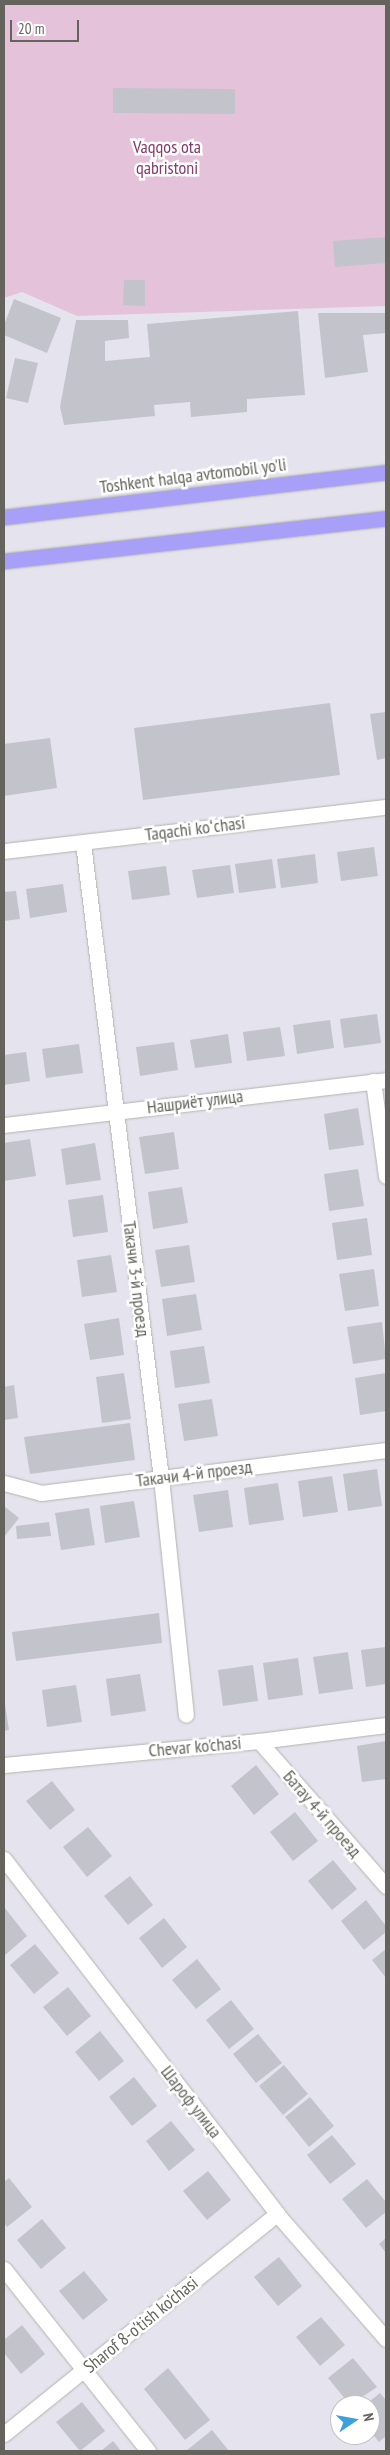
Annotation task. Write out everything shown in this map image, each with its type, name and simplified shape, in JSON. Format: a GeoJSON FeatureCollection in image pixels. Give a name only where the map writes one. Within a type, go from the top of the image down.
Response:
{"type":"FeatureCollection","features":[{"type":"Feature","properties":{"kind":"highway","name":"Toshkent halqa avtomobil yo'li"},"geometry":{"type":"LineString","coordinates":[[4,517],[386,472]]}},
{"type":"Feature","properties":{"kind":"highway"},"geometry":{"type":"LineString","coordinates":[[4,560],[386,518]]}},
{"type":"Feature","properties":{"kind":"street","name":"Taqachi koʻchasi"},"geometry":{"type":"LineString","coordinates":[[4,851],[386,806]]}},
{"type":"Feature","properties":{"kind":"street","name":"Такачи 3-й проезд"},"geometry":{"type":"LineString","coordinates":[[83,843],[161,1478],[186,1715]]}},
{"type":"Feature","properties":{"kind":"street","name":"Нашриёт улица"},"geometry":{"type":"LineString","coordinates":[[4,1125],[380,1081]]}},
{"type":"Feature","properties":{"kind":"street"},"geometry":{"type":"LineString","coordinates":[[380,1081],[386,1176]]}},
{"type":"Feature","properties":{"kind":"street","name":"Такачи 4-й проезд"},"geometry":{"type":"LineString","coordinates":[[4,1483],[41,1493],[386,1450]]}},
{"type":"Feature","properties":{"kind":"street","name":"Chevar ko'chasi"},"geometry":{"type":"LineString","coordinates":[[4,1765],[259,1741],[386,1725]]}},
{"type":"Feature","properties":{"kind":"street","name":"Батау 4-й проезд"},"geometry":{"type":"LineString","coordinates":[[259,1741],[386,1886]]}},
{"type":"Feature","properties":{"kind":"street","name":"Шароф улица"},"geometry":{"type":"LineString","coordinates":[[4,1859],[277,2214],[386,2339]]}},
{"type":"Feature","properties":{"kind":"street","name":"Sharof 8-o'tish ko'chasi"},"geometry":{"type":"LineString","coordinates":[[4,2434],[277,2214]]}},
{"type":"Feature","properties":{"kind":"street"},"geometry":{"type":"LineString","coordinates":[[4,2269],[148,2451]]}},
{"type":"Feature","properties":{"kind":"green space","name":"Vaqqos ota qabristoni"},"geometry":{"type":"Polygon","coordinates":[[[4,4],[386,4],[386,306],[77,316],[22,292],[4,298],[4,4]]]}},
{"type":"Feature","properties":{"kind":"building"},"geometry":{"type":"Polygon","coordinates":[[[113,88],[235,89],[235,114],[113,113],[113,88]]]}},
{"type":"Feature","properties":{"kind":"building"},"geometry":{"type":"Polygon","coordinates":[[[386,237],[386,263],[335,267],[333,241],[386,237]]]}},
{"type":"Feature","properties":{"kind":"building"},"geometry":{"type":"Polygon","coordinates":[[[124,280],[145,280],[145,306],[123,305],[124,280]]]}},
{"type":"Feature","properties":{"kind":"building"},"geometry":{"type":"Polygon","coordinates":[[[14,299],[61,318],[47,353],[4,335],[4,325],[14,299]]]}},
{"type":"Feature","properties":{"kind":"building"},"geometry":{"type":"Polygon","coordinates":[[[298,311],[305,395],[247,399],[247,412],[191,417],[190,402],[154,405],[155,416],[64,425],[60,407],[76,320],[128,320],[129,338],[105,341],[105,361],[150,357],[147,324],[298,311]]]}},
{"type":"Feature","properties":{"kind":"building"},"geometry":{"type":"Polygon","coordinates":[[[318,313],[386,313],[386,333],[363,335],[368,372],[325,378],[318,313]]]}},
{"type":"Feature","properties":{"kind":"building"},"geometry":{"type":"Polygon","coordinates":[[[15,358],[38,363],[28,403],[6,398],[15,358]]]}},
{"type":"Feature","properties":{"kind":"building"},"geometry":{"type":"Polygon","coordinates":[[[330,703],[340,775],[143,800],[134,728],[330,703]]]}},
{"type":"Feature","properties":{"kind":"building"},"geometry":{"type":"Polygon","coordinates":[[[386,712],[386,758],[377,760],[370,714],[386,712]]]}},
{"type":"Feature","properties":{"kind":"building"},"geometry":{"type":"Polygon","coordinates":[[[50,738],[57,788],[4,796],[4,744],[50,738]]]}},
{"type":"Feature","properties":{"kind":"building"},"geometry":{"type":"Polygon","coordinates":[[[374,847],[378,876],[341,881],[337,852],[374,847]]]}},
{"type":"Feature","properties":{"kind":"building"},"geometry":{"type":"Polygon","coordinates":[[[315,854],[318,883],[281,888],[277,859],[315,854]]]}},
{"type":"Feature","properties":{"kind":"building"},"geometry":{"type":"Polygon","coordinates":[[[272,859],[276,888],[239,893],[235,864],[272,859]]]}},
{"type":"Feature","properties":{"kind":"building"},"geometry":{"type":"Polygon","coordinates":[[[230,865],[234,893],[197,898],[192,870],[230,865]]]}},
{"type":"Feature","properties":{"kind":"building"},"geometry":{"type":"Polygon","coordinates":[[[166,866],[170,895],[132,900],[128,871],[166,866]]]}},
{"type":"Feature","properties":{"kind":"building"},"geometry":{"type":"Polygon","coordinates":[[[63,884],[67,912],[30,918],[26,889],[63,884]]]}},
{"type":"Feature","properties":{"kind":"building"},"geometry":{"type":"Polygon","coordinates":[[[16,891],[20,919],[4,921],[4,892],[16,891]]]}},
{"type":"Feature","properties":{"kind":"building"},"geometry":{"type":"Polygon","coordinates":[[[377,1014],[381,1043],[344,1048],[340,1019],[377,1014]]]}},
{"type":"Feature","properties":{"kind":"building"},"geometry":{"type":"Polygon","coordinates":[[[330,1020],[334,1048],[297,1054],[293,1025],[330,1020]]]}},
{"type":"Feature","properties":{"kind":"building"},"geometry":{"type":"Polygon","coordinates":[[[280,1027],[285,1056],[247,1061],[243,1032],[280,1027]]]}},
{"type":"Feature","properties":{"kind":"building"},"geometry":{"type":"Polygon","coordinates":[[[228,1034],[232,1063],[195,1068],[190,1040],[228,1034]]]}},
{"type":"Feature","properties":{"kind":"building"},"geometry":{"type":"Polygon","coordinates":[[[174,1042],[178,1070],[140,1076],[136,1047],[174,1042]]]}},
{"type":"Feature","properties":{"kind":"building"},"geometry":{"type":"Polygon","coordinates":[[[79,1044],[83,1073],[46,1078],[42,1049],[79,1044]]]}},
{"type":"Feature","properties":{"kind":"building"},"geometry":{"type":"Polygon","coordinates":[[[26,1052],[30,1081],[4,1085],[4,1055],[26,1052]]]}},
{"type":"Feature","properties":{"kind":"building"},"geometry":{"type":"Polygon","coordinates":[[[358,1108],[364,1145],[329,1150],[324,1114],[358,1108]]]}},
{"type":"Feature","properties":{"kind":"building"},"geometry":{"type":"Polygon","coordinates":[[[174,1132],[179,1169],[145,1174],[139,1137],[174,1132]]]}},
{"type":"Feature","properties":{"kind":"building"},"geometry":{"type":"Polygon","coordinates":[[[30,1139],[36,1176],[4,1181],[4,1143],[30,1139]]]}},
{"type":"Feature","properties":{"kind":"building"},"geometry":{"type":"Polygon","coordinates":[[[95,1143],[101,1180],[66,1185],[61,1149],[95,1143]]]}},
{"type":"Feature","properties":{"kind":"building"},"geometry":{"type":"Polygon","coordinates":[[[358,1169],[364,1206],[329,1211],[324,1174],[358,1169]]]}},
{"type":"Feature","properties":{"kind":"building"},"geometry":{"type":"Polygon","coordinates":[[[182,1187],[188,1223],[153,1229],[148,1192],[182,1187]]]}},
{"type":"Feature","properties":{"kind":"building"},"geometry":{"type":"Polygon","coordinates":[[[103,1195],[108,1232],[73,1237],[68,1200],[103,1195]]]}},
{"type":"Feature","properties":{"kind":"building"},"geometry":{"type":"Polygon","coordinates":[[[367,1218],[372,1255],[337,1260],[332,1223],[367,1218]]]}},
{"type":"Feature","properties":{"kind":"building"},"geometry":{"type":"Polygon","coordinates":[[[189,1245],[195,1282],[161,1287],[155,1250],[189,1245]]]}},
{"type":"Feature","properties":{"kind":"building"},"geometry":{"type":"Polygon","coordinates":[[[111,1255],[117,1292],[82,1297],[77,1260],[111,1255]]]}},
{"type":"Feature","properties":{"kind":"building"},"geometry":{"type":"Polygon","coordinates":[[[374,1269],[379,1306],[345,1311],[339,1274],[374,1269]]]}},
{"type":"Feature","properties":{"kind":"building"},"geometry":{"type":"Polygon","coordinates":[[[196,1294],[202,1330],[167,1336],[162,1299],[196,1294]]]}},
{"type":"Feature","properties":{"kind":"building"},"geometry":{"type":"Polygon","coordinates":[[[119,1318],[124,1355],[90,1360],[84,1324],[119,1318]]]}},
{"type":"Feature","properties":{"kind":"building"},"geometry":{"type":"Polygon","coordinates":[[[382,1322],[386,1359],[353,1364],[347,1327],[382,1322]]]}},
{"type":"Feature","properties":{"kind":"building"},"geometry":{"type":"Polygon","coordinates":[[[204,1346],[210,1383],[175,1388],[170,1351],[204,1346]]]}},
{"type":"Feature","properties":{"kind":"building"},"geometry":{"type":"Polygon","coordinates":[[[124,1373],[131,1419],[102,1423],[96,1377],[124,1373]]]}},
{"type":"Feature","properties":{"kind":"building"},"geometry":{"type":"Polygon","coordinates":[[[386,1373],[386,1411],[360,1415],[355,1378],[386,1373]]]}},
{"type":"Feature","properties":{"kind":"building"},"geometry":{"type":"Polygon","coordinates":[[[14,1385],[18,1418],[4,1420],[4,1387],[14,1385]]]}},
{"type":"Feature","properties":{"kind":"building"},"geometry":{"type":"Polygon","coordinates":[[[212,1399],[218,1436],[184,1441],[178,1404],[212,1399]]]}},
{"type":"Feature","properties":{"kind":"building"},"geometry":{"type":"Polygon","coordinates":[[[130,1423],[135,1460],[30,1474],[24,1437],[130,1423]]]}},
{"type":"Feature","properties":{"kind":"building"},"geometry":{"type":"Polygon","coordinates":[[[377,1469],[382,1506],[348,1511],[343,1474],[377,1469]]]}},
{"type":"Feature","properties":{"kind":"building"},"geometry":{"type":"Polygon","coordinates":[[[332,1476],[338,1512],[303,1517],[298,1481],[332,1476]]]}},
{"type":"Feature","properties":{"kind":"building"},"geometry":{"type":"Polygon","coordinates":[[[278,1483],[284,1520],[249,1525],[244,1488],[278,1483]]]}},
{"type":"Feature","properties":{"kind":"building"},"geometry":{"type":"Polygon","coordinates":[[[228,1490],[233,1527],[199,1532],[193,1495],[228,1490]]]}},
{"type":"Feature","properties":{"kind":"building"},"geometry":{"type":"Polygon","coordinates":[[[134,1501],[140,1537],[105,1543],[100,1506],[134,1501]]]}},
{"type":"Feature","properties":{"kind":"building"},"geometry":{"type":"Polygon","coordinates":[[[4,1506],[19,1518],[4,1537],[4,1506]]]}},
{"type":"Feature","properties":{"kind":"building"},"geometry":{"type":"Polygon","coordinates":[[[89,1508],[95,1545],[61,1550],[55,1513],[89,1508]]]}},
{"type":"Feature","properties":{"kind":"building"},"geometry":{"type":"Polygon","coordinates":[[[49,1522],[51,1536],[17,1539],[16,1526],[49,1522]]]}},
{"type":"Feature","properties":{"kind":"building"},"geometry":{"type":"Polygon","coordinates":[[[159,1613],[162,1643],[16,1661],[12,1632],[159,1613]]]}},
{"type":"Feature","properties":{"kind":"building"},"geometry":{"type":"Polygon","coordinates":[[[386,1647],[386,1684],[366,1687],[361,1650],[386,1647]]]}},
{"type":"Feature","properties":{"kind":"building"},"geometry":{"type":"Polygon","coordinates":[[[348,1652],[353,1689],[319,1694],[313,1657],[348,1652]]]}},
{"type":"Feature","properties":{"kind":"building"},"geometry":{"type":"Polygon","coordinates":[[[298,1658],[303,1695],[268,1700],[263,1663],[298,1658]]]}},
{"type":"Feature","properties":{"kind":"building"},"geometry":{"type":"Polygon","coordinates":[[[253,1665],[258,1701],[223,1706],[218,1670],[253,1665]]]}},
{"type":"Feature","properties":{"kind":"building"},"geometry":{"type":"Polygon","coordinates":[[[140,1674],[146,1711],[111,1716],[106,1679],[140,1674]]]}},
{"type":"Feature","properties":{"kind":"building"},"geometry":{"type":"Polygon","coordinates":[[[76,1685],[82,1722],[47,1727],[42,1690],[76,1685]]]}},
{"type":"Feature","properties":{"kind":"building"},"geometry":{"type":"Polygon","coordinates":[[[4,1705],[9,1730],[4,1731],[4,1705]]]}},
{"type":"Feature","properties":{"kind":"building"},"geometry":{"type":"Polygon","coordinates":[[[386,1741],[386,1779],[362,1782],[357,1746],[386,1741]]]}},
{"type":"Feature","properties":{"kind":"building"},"geometry":{"type":"Polygon","coordinates":[[[256,1765],[279,1794],[254,1815],[231,1786],[256,1765]]]}},
{"type":"Feature","properties":{"kind":"building"},"geometry":{"type":"Polygon","coordinates":[[[52,1781],[75,1810],[50,1830],[26,1801],[52,1781]]]}},
{"type":"Feature","properties":{"kind":"building"},"geometry":{"type":"Polygon","coordinates":[[[295,1812],[318,1841],[293,1861],[270,1832],[295,1812]]]}},
{"type":"Feature","properties":{"kind":"building"},"geometry":{"type":"Polygon","coordinates":[[[88,1827],[112,1856],[87,1877],[63,1847],[88,1827]]]}},
{"type":"Feature","properties":{"kind":"building"},"geometry":{"type":"Polygon","coordinates":[[[333,1860],[357,1889],[332,1910],[308,1881],[333,1860]]]}},
{"type":"Feature","properties":{"kind":"building"},"geometry":{"type":"Polygon","coordinates":[[[130,1876],[153,1905],[128,1925],[104,1896],[130,1876]]]}},
{"type":"Feature","properties":{"kind":"building"},"geometry":{"type":"Polygon","coordinates":[[[366,1900],[386,1926],[386,1932],[364,1950],[341,1921],[366,1900]]]}},
{"type":"Feature","properties":{"kind":"building"},"geometry":{"type":"Polygon","coordinates":[[[4,1907],[27,1936],[4,1956],[4,1907]]]}},
{"type":"Feature","properties":{"kind":"building"},"geometry":{"type":"Polygon","coordinates":[[[164,1918],[187,1947],[162,1968],[139,1938],[164,1918]]]}},
{"type":"Feature","properties":{"kind":"building"},"geometry":{"type":"Polygon","coordinates":[[[35,1944],[59,1973],[34,1994],[10,1965],[35,1944]]]}},
{"type":"Feature","properties":{"kind":"building"},"geometry":{"type":"Polygon","coordinates":[[[386,1949],[386,1978],[372,1960],[386,1949]]]}},
{"type":"Feature","properties":{"kind":"building"},"geometry":{"type":"Polygon","coordinates":[[[197,1959],[221,1989],[196,2009],[172,1980],[197,1959]]]}},
{"type":"Feature","properties":{"kind":"building"},"geometry":{"type":"Polygon","coordinates":[[[68,1987],[91,2016],[67,2036],[43,2007],[68,1987]]]}},
{"type":"Feature","properties":{"kind":"building"},"geometry":{"type":"Polygon","coordinates":[[[231,2000],[254,2029],[229,2049],[206,2020],[231,2000]]]}},
{"type":"Feature","properties":{"kind":"building"},"geometry":{"type":"Polygon","coordinates":[[[100,2031],[124,2061],[99,2081],[75,2052],[100,2031]]]}},
{"type":"Feature","properties":{"kind":"building"},"geometry":{"type":"Polygon","coordinates":[[[258,2034],[282,2063],[256,2083],[233,2054],[258,2034]]]}},
{"type":"Feature","properties":{"kind":"building"},"geometry":{"type":"Polygon","coordinates":[[[284,2065],[308,2094],[283,2115],[259,2086],[284,2065]]]}},
{"type":"Feature","properties":{"kind":"building"},"geometry":{"type":"Polygon","coordinates":[[[134,2077],[157,2106],[132,2126],[109,2097],[134,2077]]]}},
{"type":"Feature","properties":{"kind":"building"},"geometry":{"type":"Polygon","coordinates":[[[310,2097],[334,2126],[309,2147],[285,2117],[310,2097]]]}},
{"type":"Feature","properties":{"kind":"building"},"geometry":{"type":"Polygon","coordinates":[[[171,2121],[195,2150],[169,2171],[146,2141],[171,2121]]]}},
{"type":"Feature","properties":{"kind":"building"},"geometry":{"type":"Polygon","coordinates":[[[332,2135],[356,2164],[330,2184],[307,2155],[332,2135]]]}},
{"type":"Feature","properties":{"kind":"building"},"geometry":{"type":"Polygon","coordinates":[[[208,2171],[231,2200],[207,2220],[183,2191],[208,2171]]]}},
{"type":"Feature","properties":{"kind":"building"},"geometry":{"type":"Polygon","coordinates":[[[9,2178],[32,2207],[7,2227],[4,2223],[4,2182],[9,2178]]]}},
{"type":"Feature","properties":{"kind":"building"},"geometry":{"type":"Polygon","coordinates":[[[367,2179],[386,2202],[386,2212],[366,2228],[342,2199],[367,2179]]]}},
{"type":"Feature","properties":{"kind":"building"},"geometry":{"type":"Polygon","coordinates":[[[42,2219],[66,2248],[41,2269],[17,2240],[42,2219]]]}},
{"type":"Feature","properties":{"kind":"building"},"geometry":{"type":"Polygon","coordinates":[[[386,2238],[386,2253],[379,2244],[386,2238]]]}},
{"type":"Feature","properties":{"kind":"building"},"geometry":{"type":"Polygon","coordinates":[[[279,2257],[302,2286],[278,2306],[254,2277],[279,2257]]]}},
{"type":"Feature","properties":{"kind":"building"},"geometry":{"type":"Polygon","coordinates":[[[84,2271],[108,2300],[83,2320],[59,2291],[84,2271]]]}},
{"type":"Feature","properties":{"kind":"building"},"geometry":{"type":"Polygon","coordinates":[[[321,2317],[345,2345],[320,2366],[296,2337],[321,2317]]]}},
{"type":"Feature","properties":{"kind":"building"},"geometry":{"type":"Polygon","coordinates":[[[22,2325],[45,2354],[21,2374],[4,2353],[4,2340],[22,2325]]]}},
{"type":"Feature","properties":{"kind":"building"},"geometry":{"type":"Polygon","coordinates":[[[353,2358],[377,2387],[365,2395],[342,2395],[328,2378],[353,2358]]]}},
{"type":"Feature","properties":{"kind":"building"},"geometry":{"type":"Polygon","coordinates":[[[168,2368],[210,2420],[185,2440],[144,2389],[168,2368]]]}},
{"type":"Feature","properties":{"kind":"building"},"geometry":{"type":"Polygon","coordinates":[[[380,2393],[386,2400],[386,2436],[380,2441],[380,2395],[378,2395],[380,2393]]]}},
{"type":"Feature","properties":{"kind":"building"},"geometry":{"type":"Polygon","coordinates":[[[82,2402],[105,2431],[80,2451],[56,2422],[82,2402]]]}},
{"type":"Feature","properties":{"kind":"building"},"geometry":{"type":"Polygon","coordinates":[[[212,2430],[229,2451],[186,2451],[212,2430]]]}},
{"type":"Feature","properties":{"kind":"building"},"geometry":{"type":"Polygon","coordinates":[[[113,2441],[121,2451],[101,2451],[113,2441]]]}}]}
